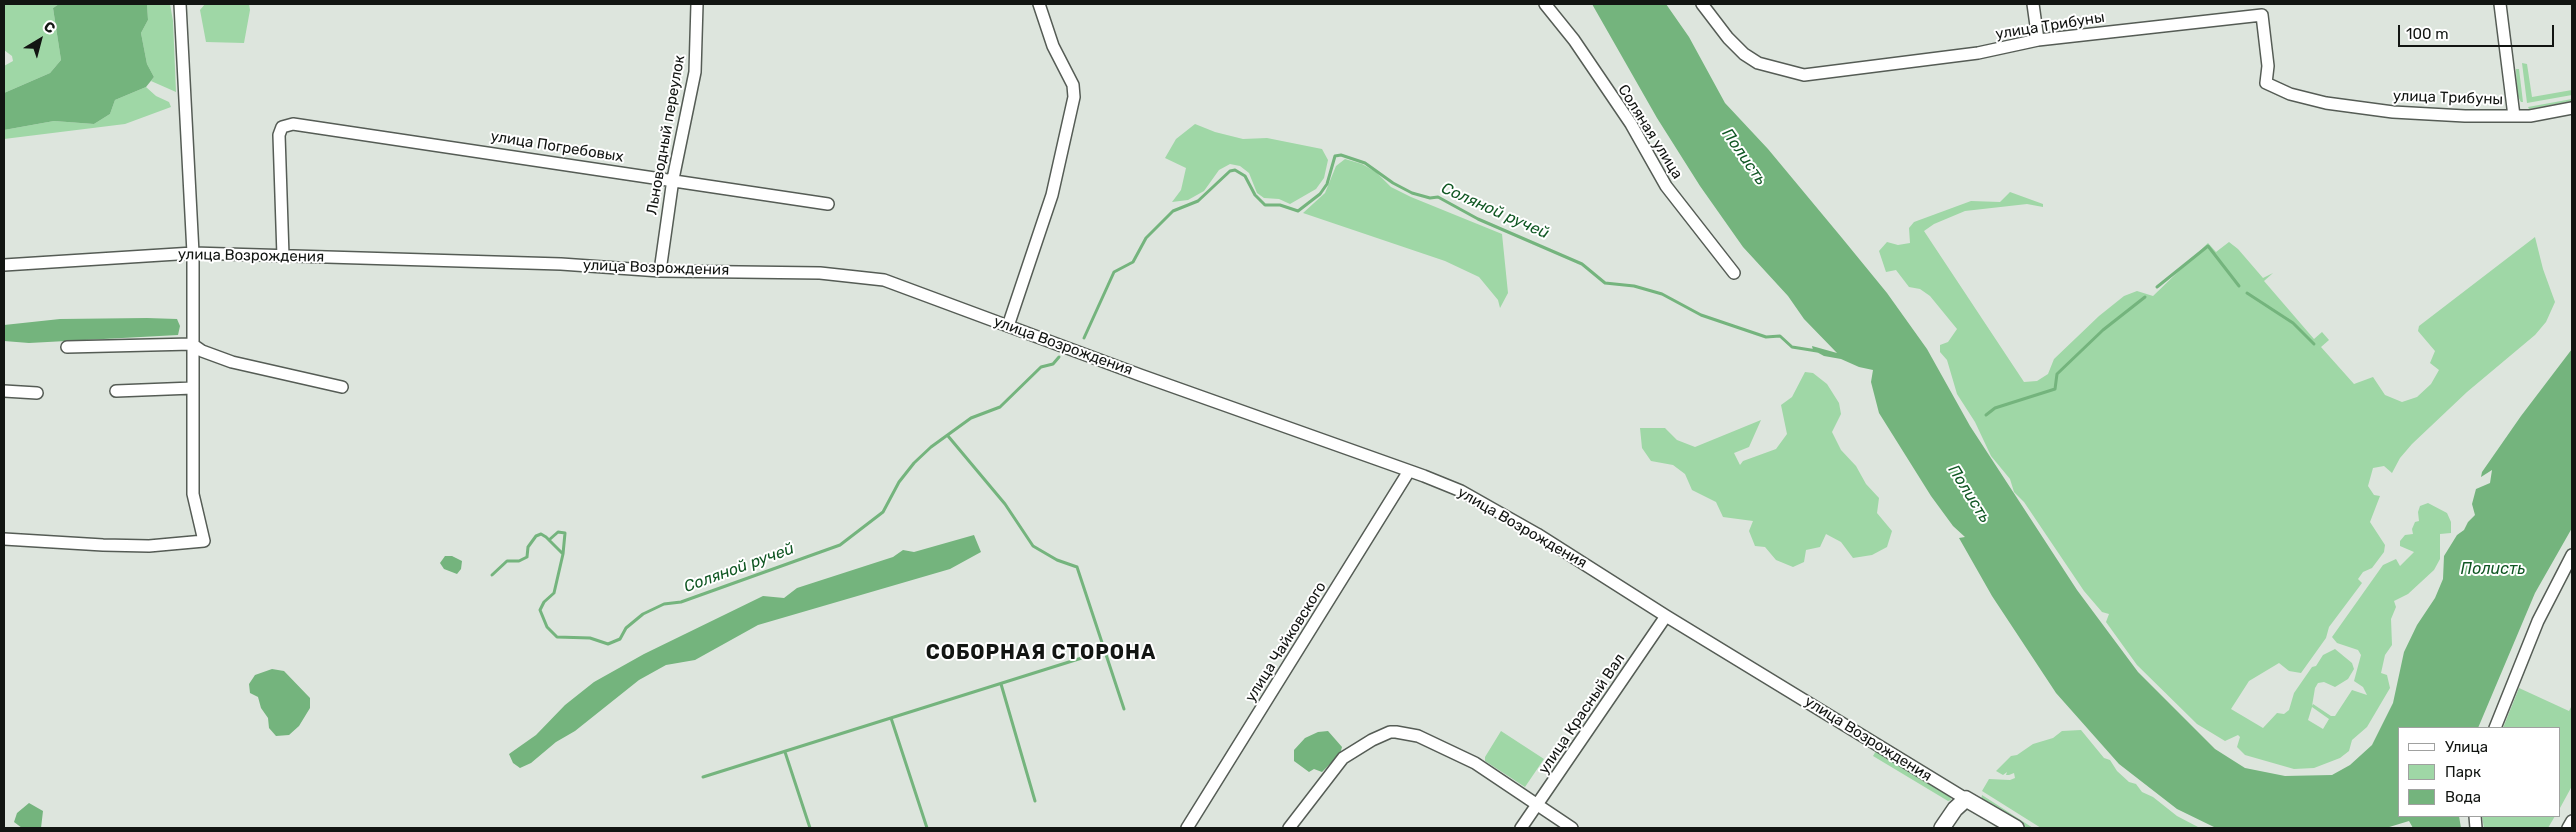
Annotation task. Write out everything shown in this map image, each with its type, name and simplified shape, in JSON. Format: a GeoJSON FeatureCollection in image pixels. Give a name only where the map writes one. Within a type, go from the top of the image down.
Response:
{"type":"FeatureCollection","features":[{"type":"Feature","properties":{"kind":"street"},"geometry":{"type":"LineString","coordinates":[[4,539],[122,545],[204,541],[193,494],[192,253],[180,4]]}},
{"type":"Feature","properties":{"kind":"street","name":"Льноводный переулок"},"geometry":{"type":"LineString","coordinates":[[660,271],[674,179],[695,72],[697,4]]}},
{"type":"Feature","properties":{"kind":"street"},"geometry":{"type":"LineString","coordinates":[[1008,326],[1052,195],[1074,97],[1073,85],[1053,46],[1039,4]]}},
{"type":"Feature","properties":{"kind":"street","name":"Соляная улица"},"geometry":{"type":"LineString","coordinates":[[1545,4],[1574,40],[1631,124],[1666,186],[1734,273]]}},
{"type":"Feature","properties":{"kind":"street","name":"улица Трибуны"},"geometry":{"type":"LineString","coordinates":[[1702,4],[1728,38],[1744,54],[1758,63],[1804,75],[1978,53],[2038,40],[2262,9],[2268,66],[2266,83],[2290,94],[2326,103],[2393,112],[2466,116],[2530,116],[2572,108]]}},
{"type":"Feature","properties":{"kind":"street"},"geometry":{"type":"LineString","coordinates":[[2033,4],[2038,40]]}},
{"type":"Feature","properties":{"kind":"street"},"geometry":{"type":"LineString","coordinates":[[2500,4],[2514,116]]}},
{"type":"Feature","properties":{"kind":"street","name":"улица Погребовых"},"geometry":{"type":"LineString","coordinates":[[283,256],[279,135],[282,127],[293,124],[674,179],[828,204]]}},
{"type":"Feature","properties":{"kind":"street","name":"улица Возрождения"},"geometry":{"type":"LineString","coordinates":[[4,265],[192,253],[561,264],[660,271],[732,270],[858,275],[884,280],[1461,491],[1491,507],[1666,616],[2016,828]]}},
{"type":"Feature","properties":{"kind":"street"},"geometry":{"type":"LineString","coordinates":[[67,347],[192,344],[202,351],[232,362],[342,387]]}},
{"type":"Feature","properties":{"kind":"street"},"geometry":{"type":"LineString","coordinates":[[116,390],[192,388]]}},
{"type":"Feature","properties":{"kind":"street"},"geometry":{"type":"LineString","coordinates":[[4,391],[37,393]]}},
{"type":"Feature","properties":{"kind":"street","name":"улица Чайковского"},"geometry":{"type":"LineString","coordinates":[[1187,828],[1409,471]]}},
{"type":"Feature","properties":{"kind":"street"},"geometry":{"type":"LineString","coordinates":[[2495,727],[2538,621],[2571,559]]}},
{"type":"Feature","properties":{"kind":"street","name":"улица Красный Вал"},"geometry":{"type":"LineString","coordinates":[[1521,828],[1666,616]]}},
{"type":"Feature","properties":{"kind":"street"},"geometry":{"type":"LineString","coordinates":[[1289,828],[1343,758],[1356,749],[1390,732],[1418,736],[1475,763],[1572,828]]}},
{"type":"Feature","properties":{"kind":"street"},"geometry":{"type":"LineString","coordinates":[[1942,828],[1955,809],[1966,799]]}},
{"type":"Feature","properties":{"kind":"street"},"geometry":{"type":"LineString","coordinates":[[2568,828],[2572,821]]}},
{"type":"Feature","properties":{"kind":"green space"},"geometry":{"type":"Polygon","coordinates":[[[4,4],[59,4],[53,8],[61,60],[50,73],[4,93],[4,66],[13,61],[12,56],[4,50],[4,4]]]}},
{"type":"Feature","properties":{"kind":"green space"},"geometry":{"type":"Polygon","coordinates":[[[147,4],[170,4],[173,21],[176,92],[151,81],[154,77],[147,64],[141,33],[148,20],[147,4]]]}},
{"type":"Feature","properties":{"kind":"green space"},"geometry":{"type":"Polygon","coordinates":[[[205,4],[249,4],[250,10],[244,43],[206,42],[200,10],[205,4]]]}},
{"type":"Feature","properties":{"kind":"green space"},"geometry":{"type":"Polygon","coordinates":[[[2522,63],[2527,64],[2532,97],[2572,90],[2572,95],[2527,103],[2522,63]]]}},
{"type":"Feature","properties":{"kind":"green space"},"geometry":{"type":"Polygon","coordinates":[[[2516,69],[2519,69],[2523,102],[2521,102],[2517,95],[2516,69]]]}},
{"type":"Feature","properties":{"kind":"green space"},"geometry":{"type":"Polygon","coordinates":[[[146,87],[156,96],[169,102],[171,107],[125,124],[4,139],[4,130],[54,121],[94,124],[110,114],[115,100],[146,87]]]}},
{"type":"Feature","properties":{"kind":"green space"},"geometry":{"type":"Polygon","coordinates":[[[2572,99],[2572,101],[2529,109],[2528,107],[2572,99]]]}},
{"type":"Feature","properties":{"kind":"green space"},"geometry":{"type":"Polygon","coordinates":[[[1195,124],[1215,132],[1243,139],[1267,138],[1322,149],[1328,160],[1324,178],[1316,189],[1290,204],[1279,199],[1264,198],[1257,193],[1249,173],[1240,166],[1230,164],[1219,170],[1204,191],[1188,200],[1172,202],[1181,190],[1186,168],[1165,158],[1176,139],[1195,124]]]}},
{"type":"Feature","properties":{"kind":"green space"},"geometry":{"type":"Polygon","coordinates":[[[1345,159],[1362,164],[1376,172],[1391,187],[1411,197],[1502,234],[1508,293],[1500,308],[1498,300],[1479,277],[1445,261],[1303,213],[1325,193],[1336,166],[1345,159]]]}},
{"type":"Feature","properties":{"kind":"green space"},"geometry":{"type":"Polygon","coordinates":[[[2010,192],[2043,204],[2043,207],[2027,204],[1965,211],[1934,224],[1924,231],[2024,382],[2037,381],[2048,374],[2054,359],[2099,316],[2124,296],[2137,291],[2153,296],[2208,243],[2216,252],[2229,242],[2238,249],[2263,278],[2273,273],[2264,281],[2314,339],[2322,332],[2329,340],[2321,347],[2354,384],[2373,377],[2385,395],[2402,402],[2417,397],[2431,384],[2439,370],[2430,363],[2435,351],[2418,331],[2419,326],[2535,237],[2543,269],[2555,302],[2546,322],[2535,335],[2467,392],[2412,444],[2400,458],[2392,473],[2384,466],[2373,468],[2368,486],[2374,495],[2380,496],[2370,522],[2385,545],[2384,552],[2372,568],[2363,572],[2358,579],[2362,583],[2329,627],[2326,638],[2301,673],[2289,671],[2279,663],[2249,681],[2231,709],[2263,728],[2277,713],[2284,714],[2289,710],[2294,693],[2312,667],[2316,666],[2323,655],[2335,649],[2352,663],[2354,669],[2348,679],[2335,687],[2324,682],[2318,683],[2315,688],[2312,706],[2313,704],[2331,716],[2335,716],[2352,690],[2367,695],[2363,687],[2354,681],[2361,655],[2358,650],[2337,643],[2332,637],[2383,565],[2396,559],[2400,566],[2414,552],[2400,546],[2400,541],[2405,535],[2413,534],[2412,529],[2415,522],[2419,521],[2418,512],[2420,506],[2428,503],[2447,513],[2451,522],[2451,533],[2440,534],[2440,559],[2434,570],[2408,594],[2394,601],[2396,607],[2391,619],[2392,645],[2385,655],[2381,673],[2387,675],[2390,688],[2367,727],[2352,740],[2349,751],[2340,758],[2314,768],[2294,769],[2245,755],[2237,747],[2240,737],[2238,735],[2225,741],[2197,724],[2137,665],[2106,622],[2109,614],[2102,612],[2084,591],[2024,502],[2014,492],[2010,479],[1991,456],[1975,422],[1957,394],[1947,360],[1940,352],[1940,345],[1948,342],[1957,329],[1930,296],[1920,289],[1909,287],[1896,270],[1886,272],[1879,251],[1887,242],[1898,245],[1910,243],[1909,228],[1914,222],[1971,201],[2000,202],[2010,192]],[[2312,707],[2308,720],[2323,729],[2329,719],[2312,707]]]}},
{"type":"Feature","properties":{"kind":"green space"},"geometry":{"type":"Polygon","coordinates":[[[1805,372],[1813,373],[1827,384],[1839,403],[1841,414],[1832,432],[1841,450],[1856,466],[1866,484],[1879,498],[1877,513],[1892,531],[1887,547],[1872,555],[1853,558],[1841,542],[1826,534],[1820,547],[1806,550],[1804,562],[1793,567],[1776,560],[1765,547],[1755,546],[1749,531],[1753,521],[1723,517],[1716,502],[1692,490],[1685,474],[1673,465],[1651,461],[1642,448],[1640,428],[1665,428],[1677,440],[1695,447],[1761,420],[1749,447],[1734,453],[1740,465],[1743,461],[1776,449],[1787,434],[1781,405],[1792,397],[1805,372]]]}},
{"type":"Feature","properties":{"kind":"green space"},"geometry":{"type":"Polygon","coordinates":[[[2519,688],[2569,711],[2572,705],[2572,786],[2561,806],[2561,727],[2503,727],[2519,688]]]}},
{"type":"Feature","properties":{"kind":"green space"},"geometry":{"type":"Polygon","coordinates":[[[2081,730],[2104,758],[2110,760],[2117,771],[2129,782],[2136,784],[2142,792],[2153,797],[2177,816],[2198,827],[2207,828],[2041,828],[1982,791],[1989,779],[2010,780],[2015,778],[2014,773],[2006,775],[2007,772],[2003,775],[1996,771],[2011,756],[2017,755],[2033,744],[2053,738],[2062,731],[2081,730]]]}},
{"type":"Feature","properties":{"kind":"green space"},"geometry":{"type":"Polygon","coordinates":[[[1501,731],[1544,759],[1525,787],[1485,761],[1485,757],[1501,731]]]}},
{"type":"Feature","properties":{"kind":"green space"},"geometry":{"type":"Polygon","coordinates":[[[1876,751],[1950,796],[1951,800],[1948,801],[1873,756],[1876,751]]]}},
{"type":"Feature","properties":{"kind":"green space"},"geometry":{"type":"Polygon","coordinates":[[[1982,795],[2033,828],[2027,828],[1981,801],[1982,795]]]}},
{"type":"Feature","properties":{"kind":"green space"},"geometry":{"type":"Polygon","coordinates":[[[2482,817],[2554,817],[2548,828],[2484,828],[2482,817]]]}},
{"type":"Feature","properties":{"kind":"water"},"geometry":{"type":"Polygon","coordinates":[[[59,4],[147,4],[148,20],[141,33],[147,64],[154,77],[146,87],[115,100],[110,114],[94,124],[54,121],[4,130],[4,93],[50,73],[61,60],[53,8],[59,4]]]}},
{"type":"Feature","properties":{"kind":"water","name":"Полисть"},"geometry":{"type":"Polygon","coordinates":[[[1592,4],[1666,4],[1689,37],[1725,103],[1768,149],[1842,238],[1887,293],[1927,349],[1970,426],[2077,590],[2138,672],[2215,749],[2245,768],[2285,776],[2332,775],[2350,765],[2372,745],[2393,703],[2404,652],[2417,625],[2435,598],[2443,579],[2444,556],[2457,535],[2464,530],[2468,522],[2475,515],[2472,504],[2476,489],[2490,483],[2492,470],[2481,477],[2482,472],[2521,416],[2572,349],[2572,528],[2535,593],[2478,727],[2398,727],[2398,817],[2459,817],[2461,828],[2413,828],[2409,821],[2386,828],[2216,828],[2177,809],[2119,764],[2056,693],[1992,596],[1959,538],[1965,537],[1953,526],[1931,496],[1879,413],[1871,382],[1873,370],[1859,367],[1841,359],[1824,356],[1813,350],[1812,346],[1837,353],[1804,319],[1788,296],[1743,247],[1700,186],[1657,118],[1592,4]]]}},
{"type":"Feature","properties":{"kind":"water"},"geometry":{"type":"Polygon","coordinates":[[[60,319],[177,319],[180,326],[178,335],[29,343],[4,341],[4,325],[60,319]]]}},
{"type":"Feature","properties":{"kind":"water"},"geometry":{"type":"Polygon","coordinates":[[[974,535],[981,552],[950,569],[758,625],[695,660],[666,665],[639,680],[531,763],[520,768],[513,763],[509,754],[536,735],[565,705],[594,682],[644,654],[763,596],[784,598],[797,588],[893,557],[903,550],[914,552],[974,535]]]}},
{"type":"Feature","properties":{"kind":"water"},"geometry":{"type":"Polygon","coordinates":[[[445,556],[452,556],[462,561],[461,569],[457,574],[444,569],[440,563],[445,556]]]}},
{"type":"Feature","properties":{"kind":"water"},"geometry":{"type":"Polygon","coordinates":[[[272,669],[284,671],[310,698],[310,708],[299,726],[289,735],[276,736],[269,728],[268,718],[261,708],[258,697],[250,693],[249,684],[255,675],[272,669]]]}},
{"type":"Feature","properties":{"kind":"water"},"geometry":{"type":"Polygon","coordinates":[[[1328,731],[1342,747],[1340,754],[1322,772],[1314,769],[1309,772],[1294,761],[1294,750],[1305,738],[1318,732],[1328,731]]]}},
{"type":"Feature","properties":{"kind":"water"},"geometry":{"type":"Polygon","coordinates":[[[29,803],[43,811],[41,828],[22,828],[14,822],[17,813],[29,803]]]}},
{"type":"Feature","properties":{"kind":"waterway","name":"Соляной ручей"},"geometry":{"type":"LineString","coordinates":[[1084,338],[1114,272],[1133,262],[1146,238],[1173,211],[1198,201],[1230,171],[1235,170],[1245,176],[1255,195],[1265,205],[1280,205],[1298,211],[1320,194],[1327,184],[1335,156],[1341,155],[1365,163],[1393,183],[1412,193],[1430,198],[1438,197],[1478,219],[1582,264],[1605,283],[1634,286],[1662,294],[1701,315],[1766,337],[1780,336],[1792,347],[1817,351]]}},
{"type":"Feature","properties":{"kind":"waterway"},"geometry":{"type":"LineString","coordinates":[[2157,287],[2208,246],[2239,286]]}},
{"type":"Feature","properties":{"kind":"waterway"},"geometry":{"type":"LineString","coordinates":[[2247,293],[2293,323],[2314,344]]}},
{"type":"Feature","properties":{"kind":"waterway"},"geometry":{"type":"LineString","coordinates":[[1986,415],[1995,408],[2055,389],[2057,374],[2103,330],[2145,297]]}},
{"type":"Feature","properties":{"kind":"waterway","name":"Соляной ручей"},"geometry":{"type":"LineString","coordinates":[[492,575],[507,561],[519,561],[527,557],[528,547],[536,536],[541,534],[563,554],[554,593],[544,602],[540,610],[547,627],[557,637],[590,638],[608,644],[620,639],[626,628],[643,614],[664,604],[681,602],[840,545],[883,512],[899,482],[914,463],[931,447],[971,418],[1000,407],[1041,367],[1053,364],[1059,357]]}},
{"type":"Feature","properties":{"kind":"waterway"},"geometry":{"type":"LineString","coordinates":[[948,436],[1005,504],[1033,546],[1057,560],[1077,567],[1124,709]]}},
{"type":"Feature","properties":{"kind":"waterway"},"geometry":{"type":"LineString","coordinates":[[549,540],[558,532],[565,533],[563,554]]}},
{"type":"Feature","properties":{"kind":"waterway"},"geometry":{"type":"LineString","coordinates":[[703,777],[1104,651]]}},
{"type":"Feature","properties":{"kind":"waterway"},"geometry":{"type":"LineString","coordinates":[[1001,684],[1035,801]]}},
{"type":"Feature","properties":{"kind":"waterway"},"geometry":{"type":"LineString","coordinates":[[891,718],[927,828]]}},
{"type":"Feature","properties":{"kind":"waterway"},"geometry":{"type":"LineString","coordinates":[[785,752],[810,828]]}},
{"type":"Feature","properties":{"kind":"district","name":"СОБОРНАЯ СТОРОНА"},"geometry":{"type":"Point","coordinates":[1041,653]}}]}
